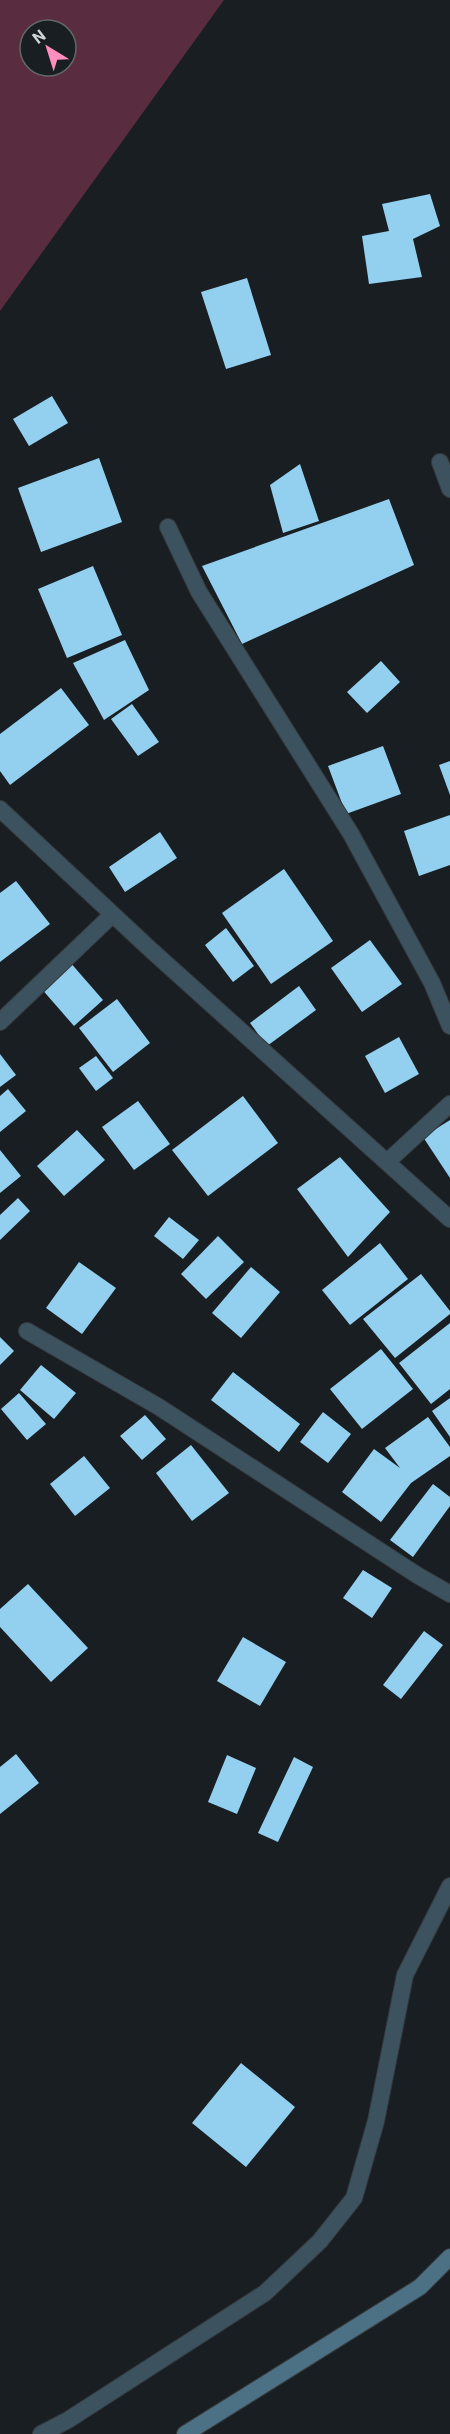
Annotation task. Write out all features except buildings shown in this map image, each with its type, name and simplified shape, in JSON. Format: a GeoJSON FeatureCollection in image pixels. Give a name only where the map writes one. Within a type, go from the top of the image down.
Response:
{"type":"FeatureCollection","features":[{"type":"Feature","properties":{"kind":"main road"},"geometry":{"type":"LineString","coordinates":[[185,2434],[420,2287],[450,2257]]}},
{"type":"Feature","properties":{"kind":"street"},"geometry":{"type":"LineString","coordinates":[[440,462],[450,489]]}},
{"type":"Feature","properties":{"kind":"street"},"geometry":{"type":"LineString","coordinates":[[168,527],[199,592],[351,834],[432,983],[450,1026]]}},
{"type":"Feature","properties":{"kind":"street"},"geometry":{"type":"LineString","coordinates":[[0,810],[112,915],[450,1219]]}},
{"type":"Feature","properties":{"kind":"street"},"geometry":{"type":"LineString","coordinates":[[0,1022],[112,915]]}},
{"type":"Feature","properties":{"kind":"street"},"geometry":{"type":"LineString","coordinates":[[387,1162],[450,1104]]}},
{"type":"Feature","properties":{"kind":"street"},"geometry":{"type":"LineString","coordinates":[[27,1330],[159,1407],[417,1575],[450,1594]]}},
{"type":"Feature","properties":{"kind":"street"},"geometry":{"type":"LineString","coordinates":[[41,2434],[68,2421],[265,2293],[320,2241],[354,2198],[376,2121],[405,1975],[450,1886]]}},
{"type":"Feature","properties":{"kind":"shaded area"},"geometry":{"type":"Polygon","coordinates":[[[0,0],[224,0],[0,311],[0,0]]]}}]}
